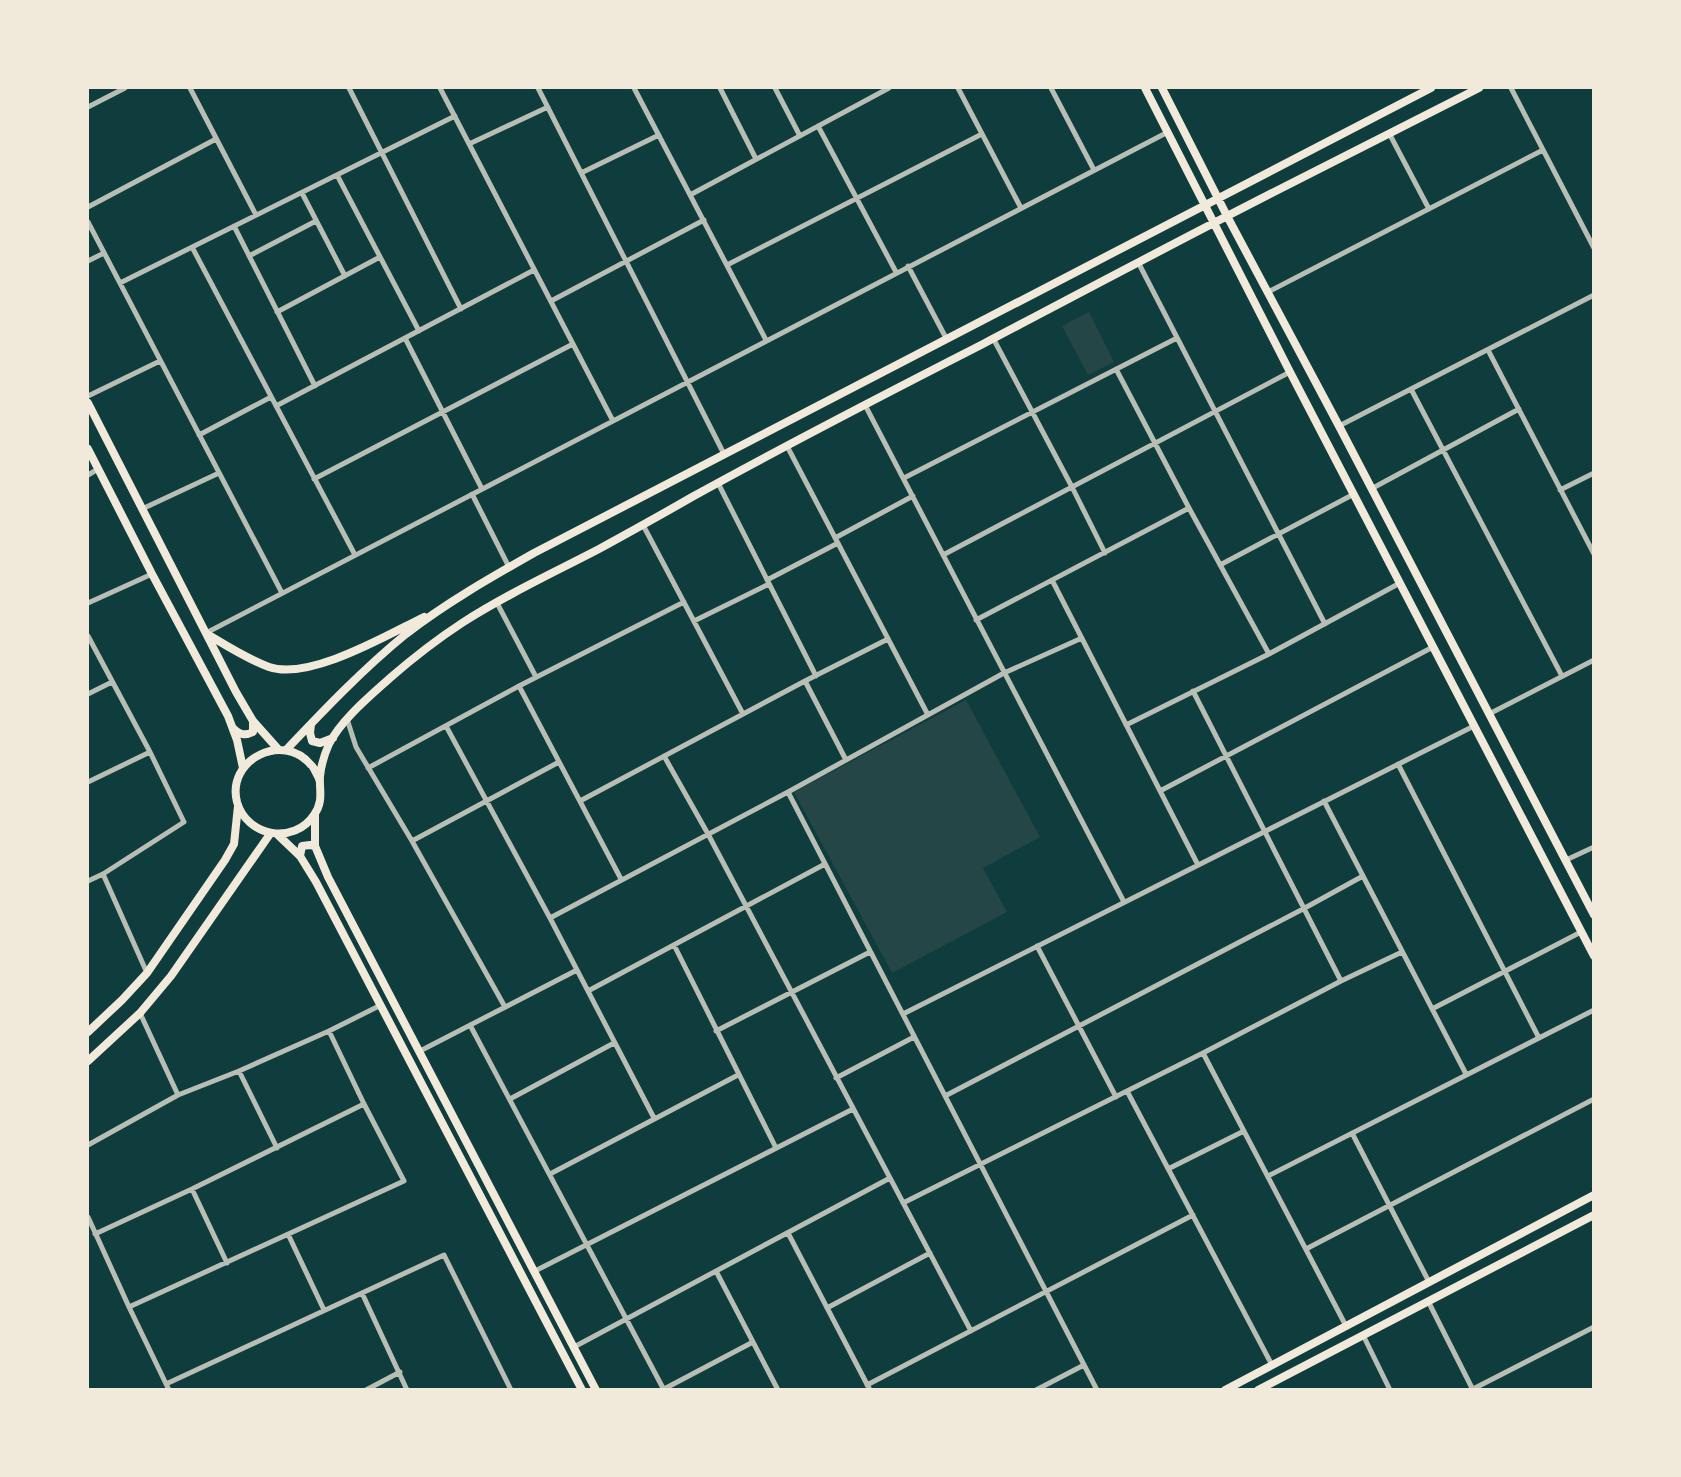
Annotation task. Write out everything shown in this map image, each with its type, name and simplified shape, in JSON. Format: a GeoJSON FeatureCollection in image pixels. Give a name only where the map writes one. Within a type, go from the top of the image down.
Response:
{"type":"FeatureCollection","features":[{"type":"Feature","properties":{"kind":"main road"},"geometry":{"type":"LineString","coordinates":[[1145,88],[1290,372],[1594,956]]}},
{"type":"Feature","properties":{"kind":"main road"},"geometry":{"type":"LineString","coordinates":[[1162,88],[1227,216],[1594,914]]}},
{"type":"Feature","properties":{"kind":"main road"},"geometry":{"type":"LineString","coordinates":[[282,750],[366,669],[406,634],[466,592],[509,567],[946,338],[1431,88]]}},
{"type":"Feature","properties":{"kind":"main road"},"geometry":{"type":"LineString","coordinates":[[319,779],[330,742],[347,719],[420,652],[463,622],[718,483],[992,338],[1479,88]]}},
{"type":"Feature","properties":{"kind":"main road"},"geometry":{"type":"LineString","coordinates":[[88,403],[236,692],[254,720],[282,750]]}},
{"type":"Feature","properties":{"kind":"main road"},"geometry":{"type":"LineString","coordinates":[[88,449],[152,574],[218,696],[233,728],[243,768]]}},
{"type":"Feature","properties":{"kind":"main road"},"geometry":{"type":"LineString","coordinates":[[206,633],[231,648],[270,667],[291,669],[344,656],[446,606]]}},
{"type":"Feature","properties":{"kind":"main road"},"geometry":{"type":"LineString","coordinates":[[233,728],[242,734],[248,734],[253,732],[254,720]]}},
{"type":"Feature","properties":{"kind":"main road"},"geometry":{"type":"LineString","coordinates":[[311,724],[310,737],[315,743],[333,738]]}},
{"type":"Feature","properties":{"kind":"main road"},"geometry":{"type":"LineString","coordinates":[[88,1032],[147,973],[225,860],[234,844],[238,806],[236,793],[238,780],[243,768],[253,758],[265,752],[282,750],[300,755],[312,765],[319,779],[320,803],[315,814],[306,825],[293,832],[270,834],[259,830],[243,816],[238,806]]}},
{"type":"Feature","properties":{"kind":"main road"},"geometry":{"type":"LineString","coordinates":[[315,814],[315,846],[328,877],[596,1390]]}},
{"type":"Feature","properties":{"kind":"main road"},"geometry":{"type":"LineString","coordinates":[[88,1060],[140,1013],[171,976],[270,834]]}},
{"type":"Feature","properties":{"kind":"main road"},"geometry":{"type":"LineString","coordinates":[[278,834],[300,856],[316,882],[582,1390]]}},
{"type":"Feature","properties":{"kind":"main road"},"geometry":{"type":"LineString","coordinates":[[300,856],[302,846],[310,844],[315,846]]}},
{"type":"Feature","properties":{"kind":"main road"},"geometry":{"type":"LineString","coordinates":[[1225,1390],[1594,1195]]}},
{"type":"Feature","properties":{"kind":"main road"},"geometry":{"type":"LineString","coordinates":[[1258,1390],[1594,1215]]}},
{"type":"Feature","properties":{"kind":"street"},"geometry":{"type":"LineString","coordinates":[[88,107],[125,88]]}},
{"type":"Feature","properties":{"kind":"street"},"geometry":{"type":"LineString","coordinates":[[190,88],[256,216]]}},
{"type":"Feature","properties":{"kind":"street"},"geometry":{"type":"LineString","coordinates":[[349,88],[460,309]]}},
{"type":"Feature","properties":{"kind":"street"},"geometry":{"type":"LineString","coordinates":[[440,88],[612,420]]}},
{"type":"Feature","properties":{"kind":"street"},"geometry":{"type":"LineString","coordinates":[[538,88],[724,454]]}},
{"type":"Feature","properties":{"kind":"street"},"geometry":{"type":"LineString","coordinates":[[634,88],[766,340]]}},
{"type":"Feature","properties":{"kind":"street"},"geometry":{"type":"LineString","coordinates":[[720,88],[756,159]]}},
{"type":"Feature","properties":{"kind":"street"},"geometry":{"type":"LineString","coordinates":[[775,88],[800,136]]}},
{"type":"Feature","properties":{"kind":"street"},"geometry":{"type":"LineString","coordinates":[[690,195],[889,88]]}},
{"type":"Feature","properties":{"kind":"street"},"geometry":{"type":"LineString","coordinates":[[958,88],[1021,208]]}},
{"type":"Feature","properties":{"kind":"street"},"geometry":{"type":"LineString","coordinates":[[1051,88],[1094,170]]}},
{"type":"Feature","properties":{"kind":"street"},"geometry":{"type":"LineString","coordinates":[[1511,88],[1594,248]]}},
{"type":"Feature","properties":{"kind":"street"},"geometry":{"type":"LineString","coordinates":[[470,144],[548,107]]}},
{"type":"Feature","properties":{"kind":"street"},"geometry":{"type":"LineString","coordinates":[[120,283],[455,116]]}},
{"type":"Feature","properties":{"kind":"street"},"geometry":{"type":"LineString","coordinates":[[818,126],[896,272]]}},
{"type":"Feature","properties":{"kind":"street"},"geometry":{"type":"LineString","coordinates":[[206,633],[1168,132]]}},
{"type":"Feature","properties":{"kind":"street"},"geometry":{"type":"LineString","coordinates":[[1389,133],[1428,209]]}},
{"type":"Feature","properties":{"kind":"street"},"geometry":{"type":"LineString","coordinates":[[727,266],[982,134]]}},
{"type":"Feature","properties":{"kind":"street"},"geometry":{"type":"LineString","coordinates":[[581,173],[659,135]]}},
{"type":"Feature","properties":{"kind":"street"},"geometry":{"type":"LineString","coordinates":[[88,207],[216,139]]}},
{"type":"Feature","properties":{"kind":"street"},"geometry":{"type":"LineString","coordinates":[[1268,292],[1543,150]]}},
{"type":"Feature","properties":{"kind":"street"},"geometry":{"type":"LineString","coordinates":[[337,175],[419,330]]}},
{"type":"Feature","properties":{"kind":"street"},"geometry":{"type":"LineString","coordinates":[[302,193],[344,276]]}},
{"type":"Feature","properties":{"kind":"street"},"geometry":{"type":"LineString","coordinates":[[551,301],[704,220]]}},
{"type":"Feature","properties":{"kind":"street"},"geometry":{"type":"LineString","coordinates":[[248,256],[316,221]]}},
{"type":"Feature","properties":{"kind":"street"},"geometry":{"type":"LineString","coordinates":[[88,222],[282,593]]}},
{"type":"Feature","properties":{"kind":"street"},"geometry":{"type":"LineString","coordinates":[[234,226],[314,386]]}},
{"type":"Feature","properties":{"kind":"street"},"geometry":{"type":"LineString","coordinates":[[192,247],[355,556]]}},
{"type":"Feature","properties":{"kind":"street"},"geometry":{"type":"LineString","coordinates":[[88,261],[104,253]]}},
{"type":"Feature","properties":{"kind":"street"},"geometry":{"type":"LineString","coordinates":[[277,312],[380,257]]}},
{"type":"Feature","properties":{"kind":"street"},"geometry":{"type":"LineString","coordinates":[[1138,262],[1325,624]]}},
{"type":"Feature","properties":{"kind":"street"},"geometry":{"type":"LineString","coordinates":[[908,266],[946,338]]}},
{"type":"Feature","properties":{"kind":"street"},"geometry":{"type":"LineString","coordinates":[[276,406],[534,270]]}},
{"type":"Feature","properties":{"kind":"street"},"geometry":{"type":"LineString","coordinates":[[1339,426],[1594,296]]}},
{"type":"Feature","properties":{"kind":"street"},"geometry":{"type":"LineString","coordinates":[[405,338],[482,489]]}},
{"type":"Feature","properties":{"kind":"street"},"geometry":{"type":"LineString","coordinates":[[992,338],[1105,552]]}},
{"type":"Feature","properties":{"kind":"street"},"geometry":{"type":"LineString","coordinates":[[904,478],[1177,338]]}},
{"type":"Feature","properties":{"kind":"street"},"geometry":{"type":"LineString","coordinates":[[314,479],[573,344]]}},
{"type":"Feature","properties":{"kind":"street"},"geometry":{"type":"LineString","coordinates":[[1488,350],[1594,554]]}},
{"type":"Feature","properties":{"kind":"street"},"geometry":{"type":"LineString","coordinates":[[88,396],[160,361]]}},
{"type":"Feature","properties":{"kind":"street"},"geometry":{"type":"LineString","coordinates":[[1116,369],[1268,654]]}},
{"type":"Feature","properties":{"kind":"street"},"geometry":{"type":"LineString","coordinates":[[944,555],[1290,372]]}},
{"type":"Feature","properties":{"kind":"street"},"geometry":{"type":"LineString","coordinates":[[1411,389],[1562,676]]}},
{"type":"Feature","properties":{"kind":"street"},"geometry":{"type":"LineString","coordinates":[[199,435],[271,397]]}},
{"type":"Feature","properties":{"kind":"street"},"geometry":{"type":"LineString","coordinates":[[865,405],[1124,902]]}},
{"type":"Feature","properties":{"kind":"street"},"geometry":{"type":"LineString","coordinates":[[1371,489],[1518,410]]}},
{"type":"Feature","properties":{"kind":"street"},"geometry":{"type":"LineString","coordinates":[[787,446],[928,715]]}},
{"type":"Feature","properties":{"kind":"street"},"geometry":{"type":"LineString","coordinates":[[88,475],[98,469]]}},
{"type":"Feature","properties":{"kind":"street"},"geometry":{"type":"LineString","coordinates":[[142,509],[219,473]]}},
{"type":"Feature","properties":{"kind":"street"},"geometry":{"type":"LineString","coordinates":[[1560,490],[1594,473]]}},
{"type":"Feature","properties":{"kind":"street"},"geometry":{"type":"LineString","coordinates":[[718,483],[816,676]]}},
{"type":"Feature","properties":{"kind":"street"},"geometry":{"type":"LineString","coordinates":[[472,494],[509,567]]}},
{"type":"Feature","properties":{"kind":"street"},"geometry":{"type":"LineString","coordinates":[[1220,565],[1354,494]]}},
{"type":"Feature","properties":{"kind":"street"},"geometry":{"type":"LineString","coordinates":[[694,621],[768,582],[913,496]]}},
{"type":"Feature","properties":{"kind":"street"},"geometry":{"type":"LineString","coordinates":[[976,620],[1189,508]]}},
{"type":"Feature","properties":{"kind":"street"},"geometry":{"type":"LineString","coordinates":[[643,525],[743,714]]}},
{"type":"Feature","properties":{"kind":"street"},"geometry":{"type":"LineString","coordinates":[[88,603],[152,574]]}},
{"type":"Feature","properties":{"kind":"street"},"geometry":{"type":"LineString","coordinates":[[1052,580],[1198,865]]}},
{"type":"Feature","properties":{"kind":"street"},"geometry":{"type":"LineString","coordinates":[[1126,725],[1268,654],[1400,583]]}},
{"type":"Feature","properties":{"kind":"street"},"geometry":{"type":"LineString","coordinates":[[497,602],[536,677]]}},
{"type":"Feature","properties":{"kind":"street"},"geometry":{"type":"LineString","coordinates":[[368,768],[536,677],[684,602]]}},
{"type":"Feature","properties":{"kind":"street"},"geometry":{"type":"LineString","coordinates":[[88,636],[150,752],[184,822],[103,874],[88,881]]}},
{"type":"Feature","properties":{"kind":"street"},"geometry":{"type":"LineString","coordinates":[[550,918],[788,792],[1004,673],[1082,638]]}},
{"type":"Feature","properties":{"kind":"street"},"geometry":{"type":"LineString","coordinates":[[580,801],[888,639]]}},
{"type":"Feature","properties":{"kind":"street"},"geometry":{"type":"LineString","coordinates":[[1160,791],[1433,647]]}},
{"type":"Feature","properties":{"kind":"street"},"geometry":{"type":"LineString","coordinates":[[1489,714],[1594,660]]}},
{"type":"Feature","properties":{"kind":"street"},"geometry":{"type":"LineString","coordinates":[[805,681],[846,760]]}},
{"type":"Feature","properties":{"kind":"street"},"geometry":{"type":"LineString","coordinates":[[88,694],[112,682]]}},
{"type":"Feature","properties":{"kind":"street"},"geometry":{"type":"LineString","coordinates":[[519,686],[621,879]]}},
{"type":"Feature","properties":{"kind":"street"},"geometry":{"type":"LineString","coordinates":[[1194,691],[1341,981]]}},
{"type":"Feature","properties":{"kind":"street"},"geometry":{"type":"LineString","coordinates":[[347,719],[356,747],[412,841],[505,1007]]}},
{"type":"Feature","properties":{"kind":"street"},"geometry":{"type":"LineString","coordinates":[[446,726],[550,918],[654,1118]]}},
{"type":"Feature","properties":{"kind":"street"},"geometry":{"type":"LineString","coordinates":[[903,1014],[1474,726]]}},
{"type":"Feature","properties":{"kind":"street"},"geometry":{"type":"LineString","coordinates":[[88,782],[150,752]]}},
{"type":"Feature","properties":{"kind":"street"},"geometry":{"type":"LineString","coordinates":[[664,756],[708,834],[971,1331]]}},
{"type":"Feature","properties":{"kind":"street"},"geometry":{"type":"LineString","coordinates":[[412,841],[559,762]]}},
{"type":"Feature","properties":{"kind":"street"},"geometry":{"type":"LineString","coordinates":[[1398,764],[1539,1038]]}},
{"type":"Feature","properties":{"kind":"street"},"geometry":{"type":"LineString","coordinates":[[788,792],[1097,1390]]}},
{"type":"Feature","properties":{"kind":"street"},"geometry":{"type":"LineString","coordinates":[[1324,802],[1466,1074]]}},
{"type":"Feature","properties":{"kind":"street"},"geometry":{"type":"LineString","coordinates":[[1566,860],[1594,847]]}},
{"type":"Feature","properties":{"kind":"street"},"geometry":{"type":"LineString","coordinates":[[588,991],[825,864]]}},
{"type":"Feature","properties":{"kind":"street"},"geometry":{"type":"LineString","coordinates":[[103,874],[147,973]]}},
{"type":"Feature","properties":{"kind":"street"},"geometry":{"type":"LineString","coordinates":[[945,1096],[1304,909],[1363,876]]}},
{"type":"Feature","properties":{"kind":"street"},"geometry":{"type":"LineString","coordinates":[[1432,1009],[1581,932]]}},
{"type":"Feature","properties":{"kind":"street"},"geometry":{"type":"LineString","coordinates":[[674,945],[776,1148]]}},
{"type":"Feature","properties":{"kind":"street"},"geometry":{"type":"LineString","coordinates":[[1036,946],[1116,1097]]}},
{"type":"Feature","properties":{"kind":"street"},"geometry":{"type":"LineString","coordinates":[[716,1031],[870,952]]}},
{"type":"Feature","properties":{"kind":"street"},"geometry":{"type":"LineString","coordinates":[[903,1203],[1116,1097],[1341,981],[1402,952]]}},
{"type":"Feature","properties":{"kind":"street"},"geometry":{"type":"LineString","coordinates":[[420,1051],[576,970]]}},
{"type":"Feature","properties":{"kind":"street"},"geometry":{"type":"LineString","coordinates":[[88,1145],[178,1095],[239,1071],[381,1005]]}},
{"type":"Feature","properties":{"kind":"street"},"geometry":{"type":"LineString","coordinates":[[1268,1176],[1594,1010]]}},
{"type":"Feature","properties":{"kind":"street"},"geometry":{"type":"LineString","coordinates":[[140,1013],[178,1095]]}},
{"type":"Feature","properties":{"kind":"street"},"geometry":{"type":"LineString","coordinates":[[470,1025],[664,1389],[753,1342]]}},
{"type":"Feature","properties":{"kind":"street"},"geometry":{"type":"LineString","coordinates":[[129,1307],[404,1181],[328,1030]]}},
{"type":"Feature","properties":{"kind":"street"},"geometry":{"type":"LineString","coordinates":[[836,1078],[914,1037]]}},
{"type":"Feature","properties":{"kind":"street"},"geometry":{"type":"LineString","coordinates":[[510,1099],[614,1042]]}},
{"type":"Feature","properties":{"kind":"street"},"geometry":{"type":"LineString","coordinates":[[1203,1052],[1346,1326]]}},
{"type":"Feature","properties":{"kind":"street"},"geometry":{"type":"LineString","coordinates":[[239,1071],[277,1148]]}},
{"type":"Feature","properties":{"kind":"street"},"geometry":{"type":"LineString","coordinates":[[550,1174],[738,1075]]}},
{"type":"Feature","properties":{"kind":"street"},"geometry":{"type":"LineString","coordinates":[[1127,1091],[1272,1365]]}},
{"type":"Feature","properties":{"kind":"street"},"geometry":{"type":"LineString","coordinates":[[1306,1249],[1594,1099]]}},
{"type":"Feature","properties":{"kind":"street"},"geometry":{"type":"LineString","coordinates":[[95,1234],[277,1148],[364,1104]]}},
{"type":"Feature","properties":{"kind":"street"},"geometry":{"type":"LineString","coordinates":[[535,1271],[853,1109]]}},
{"type":"Feature","properties":{"kind":"street"},"geometry":{"type":"LineString","coordinates":[[1168,1170],[1244,1131]]}},
{"type":"Feature","properties":{"kind":"street"},"geometry":{"type":"LineString","coordinates":[[1352,1133],[1429,1282]]}},
{"type":"Feature","properties":{"kind":"street"},"geometry":{"type":"LineString","coordinates":[[574,1347],[890,1178]]}},
{"type":"Feature","properties":{"kind":"street"},"geometry":{"type":"LineString","coordinates":[[192,1189],[227,1263]]}},
{"type":"Feature","properties":{"kind":"street"},"geometry":{"type":"LineString","coordinates":[[788,1233],[868,1387],[971,1331],[1193,1216]]}},
{"type":"Feature","properties":{"kind":"street"},"geometry":{"type":"LineString","coordinates":[[88,1217],[168,1387],[324,1310],[444,1256],[510,1390]]}},
{"type":"Feature","properties":{"kind":"street"},"geometry":{"type":"LineString","coordinates":[[288,1234],[324,1310]]}},
{"type":"Feature","properties":{"kind":"street"},"geometry":{"type":"LineString","coordinates":[[827,1308],[930,1253]]}},
{"type":"Feature","properties":{"kind":"street"},"geometry":{"type":"LineString","coordinates":[[716,1271],[778,1390]]}},
{"type":"Feature","properties":{"kind":"street"},"geometry":{"type":"LineString","coordinates":[[362,1293],[407,1390]]}},
{"type":"Feature","properties":{"kind":"street"},"geometry":{"type":"LineString","coordinates":[[1428,1301],[1473,1389],[1594,1327]]}},
{"type":"Feature","properties":{"kind":"street"},"geometry":{"type":"LineString","coordinates":[[1363,1335],[1390,1390]]}},
{"type":"Feature","properties":{"kind":"street"},"geometry":{"type":"LineString","coordinates":[[1036,1390],[1084,1365]]}},
{"type":"Feature","properties":{"kind":"street"},"geometry":{"type":"LineString","coordinates":[[366,1390],[400,1372]]}},
{"type":"Feature","properties":{"kind":"shaded area"},"geometry":{"type":"Polygon","coordinates":[[[1089,312],[1114,362],[1088,375],[1062,326],[1089,312]]]}},
{"type":"Feature","properties":{"kind":"shaded area"},"geometry":{"type":"Polygon","coordinates":[[[966,700],[1040,837],[983,868],[1007,912],[892,973],[794,792],[966,700]]]}}]}
